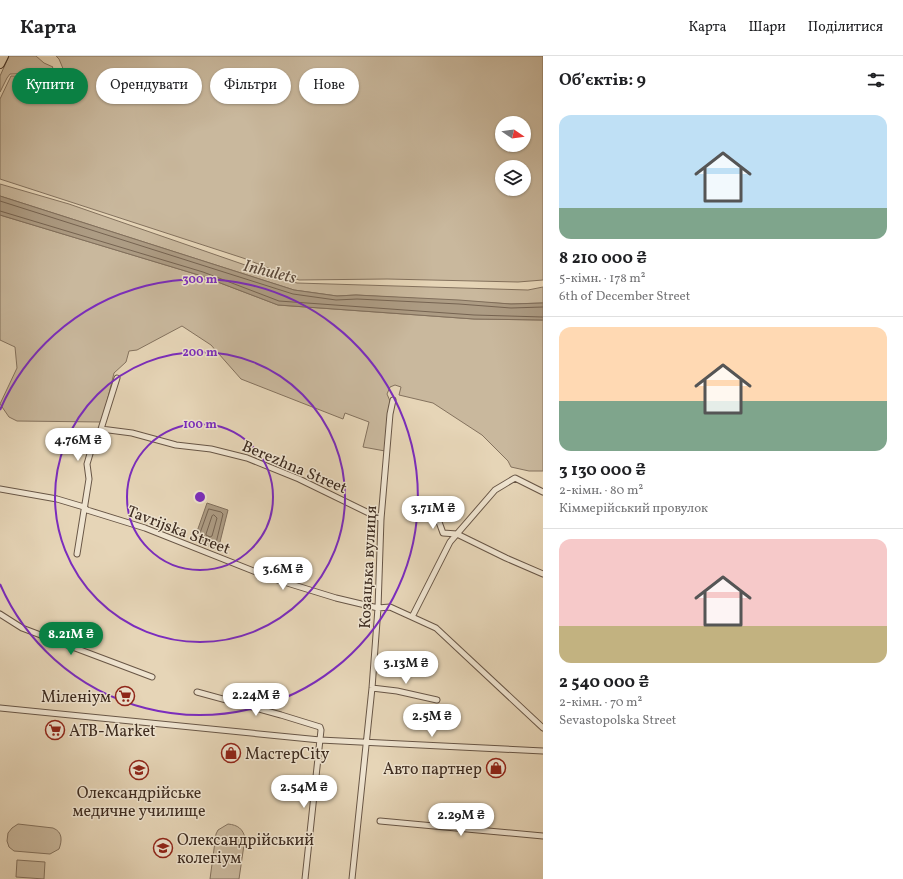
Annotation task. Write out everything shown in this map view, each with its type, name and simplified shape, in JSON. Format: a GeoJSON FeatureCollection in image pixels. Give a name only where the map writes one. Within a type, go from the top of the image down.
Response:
{"type":"FeatureCollection","features":[{"type":"Feature","properties":{"kind":"highway"},"geometry":{"type":"LineString","coordinates":[[0,64],[4,56]]}},
{"type":"Feature","properties":{"kind":"street"},"geometry":{"type":"LineString","coordinates":[[77,554],[89,479],[87,464],[92,447],[101,429],[117,378]]}},
{"type":"Feature","properties":{"kind":"street","name":"Козацька вулиця"},"geometry":{"type":"LineString","coordinates":[[352,879],[372,688],[378,608],[381,519],[390,414],[393,400]]}},
{"type":"Feature","properties":{"kind":"street","name":"Berezhna Street"},"geometry":{"type":"LineString","coordinates":[[101,429],[132,433],[176,445],[211,449],[247,458],[299,480],[381,519]]}},
{"type":"Feature","properties":{"kind":"street"},"geometry":{"type":"LineString","coordinates":[[412,617],[450,542],[494,490],[515,478],[543,492]]}},
{"type":"Feature","properties":{"kind":"street","name":"Tavrijska Street"},"geometry":{"type":"LineString","coordinates":[[0,489],[57,499],[84,507],[87,510],[145,528],[186,543],[271,578],[378,608],[390,607],[436,628],[543,728]]}},
{"type":"Feature","properties":{"kind":"street"},"geometry":{"type":"LineString","coordinates":[[431,500],[443,533],[457,534],[543,574]]}},
{"type":"Feature","properties":{"kind":"street"},"geometry":{"type":"LineString","coordinates":[[0,614],[22,628],[152,677]]}},
{"type":"Feature","properties":{"kind":"street"},"geometry":{"type":"LineString","coordinates":[[372,688],[397,691],[437,700]]}},
{"type":"Feature","properties":{"kind":"street"},"geometry":{"type":"LineString","coordinates":[[197,692],[281,715],[320,728],[305,879]]}},
{"type":"Feature","properties":{"kind":"street"},"geometry":{"type":"LineString","coordinates":[[0,708],[320,740],[543,751]]}},
{"type":"Feature","properties":{"kind":"street"},"geometry":{"type":"LineString","coordinates":[[380,821],[543,836]]}},
{"type":"Feature","properties":{"kind":"shaded area"},"geometry":{"type":"Polygon","coordinates":[[[9,56],[36,56],[44,63],[53,67],[12,68],[12,74],[10,74],[7,78],[0,92],[0,76],[9,56]]]}},
{"type":"Feature","properties":{"kind":"shaded area"},"geometry":{"type":"Polygon","coordinates":[[[56,56],[543,56],[543,280],[518,282],[387,279],[299,280],[243,258],[0,179],[0,99],[11,76],[12,104],[88,104],[88,68],[63,68],[56,56]]]}},
{"type":"Feature","properties":{"kind":"shaded area"},"geometry":{"type":"Polygon","coordinates":[[[0,184],[69,204],[297,283],[528,290],[543,287],[543,303],[511,304],[356,295],[337,296],[294,290],[0,196],[0,184]]]}},
{"type":"Feature","properties":{"kind":"shaded area"},"geometry":{"type":"Polygon","coordinates":[[[0,215],[202,276],[278,305],[474,319],[543,320],[543,471],[529,471],[511,467],[508,461],[482,435],[433,403],[399,395],[401,387],[395,385],[390,387],[387,394],[390,401],[385,451],[363,447],[369,422],[345,413],[343,419],[241,379],[211,345],[182,326],[137,350],[129,351],[126,362],[114,373],[102,422],[17,421],[9,417],[0,404],[17,368],[15,347],[0,340],[0,215]]]}},
{"type":"Feature","properties":{"kind":"shaded area"},"geometry":{"type":"Polygon","coordinates":[[[18,824],[53,828],[59,832],[61,837],[59,849],[50,854],[14,851],[9,847],[7,841],[8,833],[18,824]]]}},
{"type":"Feature","properties":{"kind":"shaded area"},"geometry":{"type":"Polygon","coordinates":[[[228,824],[235,825],[240,828],[245,838],[239,879],[210,879],[216,834],[218,830],[228,824]]]}},
{"type":"Feature","properties":{"kind":"shaded area"},"geometry":{"type":"Polygon","coordinates":[[[17,860],[45,862],[44,879],[16,877],[17,860]]]}},
{"type":"Feature","properties":{"kind":"water"},"geometry":{"type":"Polygon","coordinates":[[[0,196],[294,290],[337,296],[356,295],[511,304],[543,303],[543,320],[474,319],[278,305],[202,276],[0,215],[0,196]]]}},
{"type":"Feature","properties":{"kind":"water"},"geometry":{"type":"Polygon","coordinates":[[[207,503],[228,510],[218,550],[194,540],[207,503]]]}},
{"type":"Feature","properties":{"kind":"place","name":"Міленіум"},"geometry":{"type":"Point","coordinates":[125,696]}},
{"type":"Feature","properties":{"kind":"place","name":"ATB-Market"},"geometry":{"type":"Point","coordinates":[55,730]}},
{"type":"Feature","properties":{"kind":"place","name":"МастерCity"},"geometry":{"type":"Point","coordinates":[231,753]}},
{"type":"Feature","properties":{"kind":"place","name":"Авто партнер"},"geometry":{"type":"Point","coordinates":[496,768]}},
{"type":"Feature","properties":{"kind":"place","name":"Олександрійське медичне училище"},"geometry":{"type":"Point","coordinates":[139,770]}},
{"type":"Feature","properties":{"kind":"place","name":"Олександрійський колегіум"},"geometry":{"type":"Point","coordinates":[163,848]}},
{"type":"Feature","properties":{"kind":"water label","name":"Inhulets"},"geometry":{"type":"Point","coordinates":[270,271]}}]}
